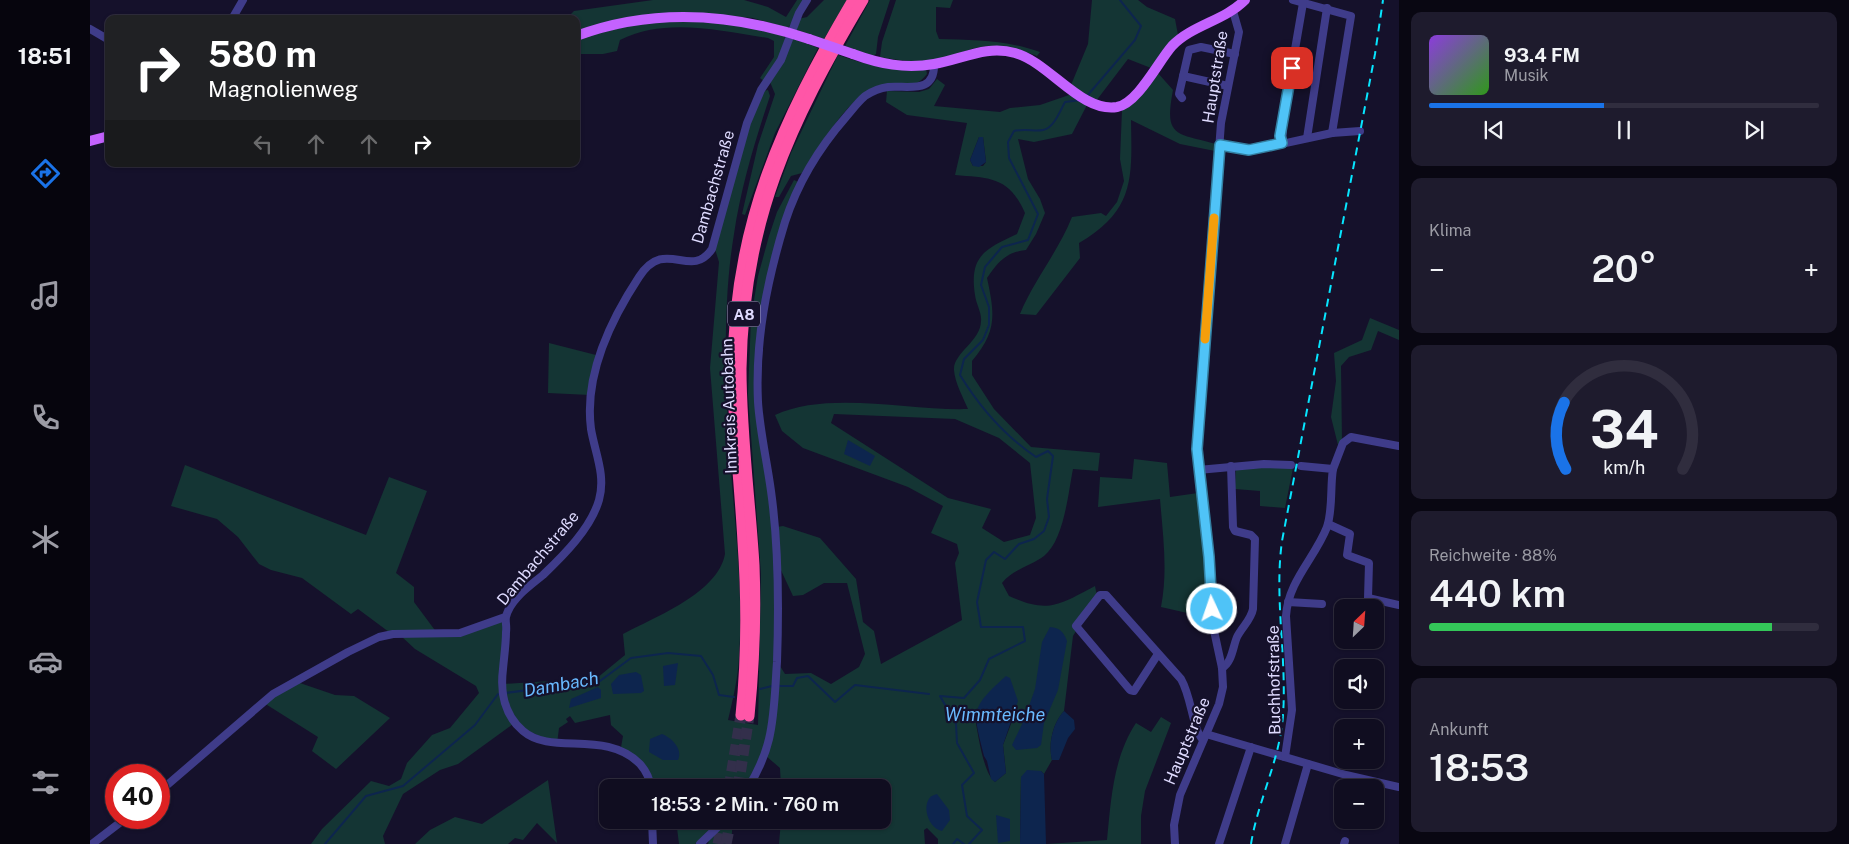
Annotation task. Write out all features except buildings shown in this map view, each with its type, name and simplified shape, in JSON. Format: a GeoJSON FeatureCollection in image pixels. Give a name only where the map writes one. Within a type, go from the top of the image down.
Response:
{"type":"FeatureCollection","features":[{"type":"Feature","properties":{"kind":"highway","name":"Innkreis Autobahn"},"geometry":{"type":"LineString","coordinates":[[853,0],[806,83],[781,134],[760,189],[747,240],[738,287],[734,330],[733,396],[746,603],[745,716],[754,661],[755,600],[741,370],[744,318],[750,272],[760,223],[784,150],[813,88],[863,0]]}},
{"type":"Feature","properties":{"kind":"main road","name":"Hauptstraße"},"geometry":{"type":"LineString","coordinates":[[1233,10],[1245,0]]}},
{"type":"Feature","properties":{"kind":"main road"},"geometry":{"type":"LineString","coordinates":[[580,35],[630,21],[695,16],[750,22],[895,65],[934,64],[981,51],[1008,51],[1036,62],[1062,84],[1081,96],[1093,102],[1111,107],[1127,103],[1178,40],[1233,10]]}},
{"type":"Feature","properties":{"kind":"main road"},"geometry":{"type":"LineString","coordinates":[[90,141],[105,137]]}},
{"type":"Feature","properties":{"kind":"street"},"geometry":{"type":"LineString","coordinates":[[234,15],[243,0]]}},
{"type":"Feature","properties":{"kind":"street","name":"Dambachstraße"},"geometry":{"type":"LineString","coordinates":[[170,782],[265,700],[348,652],[379,637],[393,634],[460,633],[505,617],[517,599],[566,550],[594,513],[600,496],[602,482],[591,429],[590,411],[595,372],[616,316],[634,284],[652,262],[662,258],[697,261],[706,257],[712,249],[747,123],[761,90],[782,60],[799,13],[807,0]]}},
{"type":"Feature","properties":{"kind":"street"},"geometry":{"type":"LineString","coordinates":[[1293,0],[1349,14],[1351,18],[1332,133]]}},
{"type":"Feature","properties":{"kind":"street"},"geometry":{"type":"LineString","coordinates":[[1282,143],[1284,113],[1303,3]]}},
{"type":"Feature","properties":{"kind":"street"},"geometry":{"type":"LineString","coordinates":[[1307,138],[1327,8]]}},
{"type":"Feature","properties":{"kind":"street","name":"Hauptstraße"},"geometry":{"type":"LineString","coordinates":[[1175,844],[1174,825],[1180,795],[1222,695],[1222,668],[1213,626],[1209,557],[1198,470],[1197,436],[1220,145],[1228,86],[1239,29],[1233,10]]}},
{"type":"Feature","properties":{"kind":"street"},"geometry":{"type":"LineString","coordinates":[[90,29],[105,38]]}},
{"type":"Feature","properties":{"kind":"street"},"geometry":{"type":"LineString","coordinates":[[1182,98],[1179,94],[1190,49],[1201,47],[1235,54]]}},
{"type":"Feature","properties":{"kind":"street"},"geometry":{"type":"LineString","coordinates":[[752,779],[768,742],[776,678],[779,596],[771,492],[758,402],[761,322],[771,271],[798,186],[812,160],[840,124],[865,96],[877,90],[888,87],[912,88],[926,84],[932,75],[934,64]]}},
{"type":"Feature","properties":{"kind":"street"},"geometry":{"type":"LineString","coordinates":[[1183,76],[1228,86]]}},
{"type":"Feature","properties":{"kind":"street"},"geometry":{"type":"LineString","coordinates":[[1220,145],[1249,150],[1332,133],[1360,131]]}},
{"type":"Feature","properties":{"kind":"street","name":"Buchhofstraße"},"geometry":{"type":"LineString","coordinates":[[1285,757],[1292,717],[1286,616],[1288,602],[1294,585],[1328,524],[1333,468],[1343,443],[1351,437],[1399,446]]}},
{"type":"Feature","properties":{"kind":"street"},"geometry":{"type":"LineString","coordinates":[[1198,470],[1231,466],[1291,464]]}},
{"type":"Feature","properties":{"kind":"street"},"geometry":{"type":"LineString","coordinates":[[1222,668],[1227,664],[1238,635],[1251,618],[1253,609],[1255,539],[1252,535],[1235,531],[1233,527],[1231,466]]}},
{"type":"Feature","properties":{"kind":"street"},"geometry":{"type":"LineString","coordinates":[[1301,466],[1333,468]]}},
{"type":"Feature","properties":{"kind":"street"},"geometry":{"type":"LineString","coordinates":[[1328,524],[1350,534],[1347,555],[1369,563],[1368,598],[1399,605]]}},
{"type":"Feature","properties":{"kind":"street"},"geometry":{"type":"LineString","coordinates":[[1158,654],[1134,691],[1130,690],[1076,626],[1100,595],[1106,595],[1181,679],[1189,692],[1198,733],[1205,737],[1252,747],[1308,764],[1399,787]]}},
{"type":"Feature","properties":{"kind":"street","name":"Buchhofstraße"},"geometry":{"type":"LineString","coordinates":[[1288,602],[1322,604]]}},
{"type":"Feature","properties":{"kind":"street","name":"Dambachstraße"},"geometry":{"type":"LineString","coordinates":[[505,617],[507,629],[502,693],[509,714],[517,725],[525,733],[549,741],[608,746],[622,751],[644,769],[648,779]]}},
{"type":"Feature","properties":{"kind":"street"},"geometry":{"type":"LineString","coordinates":[[1219,844],[1252,747]]}},
{"type":"Feature","properties":{"kind":"street"},"geometry":{"type":"LineString","coordinates":[[1285,844],[1308,764]]}},
{"type":"Feature","properties":{"kind":"street"},"geometry":{"type":"LineString","coordinates":[[92,844],[112,829]]}},
{"type":"Feature","properties":{"kind":"street"},"geometry":{"type":"LineString","coordinates":[[652,829],[653,844]]}},
{"type":"Feature","properties":{"kind":"street"},"geometry":{"type":"LineString","coordinates":[[700,844],[716,829]]}},
{"type":"Feature","properties":{"kind":"green space"},"geometry":{"type":"Polygon","coordinates":[[[653,0],[744,0],[768,7],[786,17],[797,0],[806,0],[788,28],[753,18],[710,14],[580,31],[580,15],[570,15],[574,11],[653,0]]]}},
{"type":"Feature","properties":{"kind":"green space"},"geometry":{"type":"Polygon","coordinates":[[[824,0],[847,0],[824,39],[797,30],[798,19],[807,17],[824,0]]]}},
{"type":"Feature","properties":{"kind":"green space"},"geometry":{"type":"Polygon","coordinates":[[[870,0],[890,0],[878,37],[876,54],[872,56],[845,46],[870,0]]]}},
{"type":"Feature","properties":{"kind":"green space"},"geometry":{"type":"Polygon","coordinates":[[[896,0],[953,0],[950,8],[936,7],[936,31],[939,39],[1002,43],[1040,52],[1037,56],[1015,49],[992,46],[971,49],[928,62],[880,57],[882,42],[896,0]]]}},
{"type":"Feature","properties":{"kind":"green space"},"geometry":{"type":"Polygon","coordinates":[[[1092,0],[1138,0],[1147,7],[1175,19],[1178,35],[1151,68],[1128,59],[1096,101],[1071,85],[1088,44],[1092,0]]]}},
{"type":"Feature","properties":{"kind":"green space"},"geometry":{"type":"Polygon","coordinates":[[[649,21],[728,22],[784,36],[786,40],[779,61],[765,82],[760,78],[774,57],[774,41],[768,38],[712,29],[674,27],[638,33],[620,40],[617,51],[603,54],[580,54],[580,38],[649,21]]]}},
{"type":"Feature","properties":{"kind":"green space"},"geometry":{"type":"Polygon","coordinates":[[[793,38],[818,48],[775,133],[745,215],[742,214],[758,145],[775,94],[770,82],[784,61],[793,38]]]}},
{"type":"Feature","properties":{"kind":"green space"},"geometry":{"type":"Polygon","coordinates":[[[838,55],[881,67],[926,69],[927,74],[921,80],[908,87],[878,89],[862,95],[842,115],[802,173],[791,176],[779,197],[775,197],[791,153],[838,55]]]}},
{"type":"Feature","properties":{"kind":"green space"},"geometry":{"type":"Polygon","coordinates":[[[1157,72],[1173,90],[1170,117],[1172,125],[1176,130],[1191,138],[1216,144],[1215,151],[1180,144],[1131,120],[1130,176],[1120,205],[1111,218],[1097,231],[1079,243],[1080,258],[1036,315],[1020,314],[1072,217],[1101,213],[1106,216],[1117,202],[1124,181],[1120,159],[1122,110],[1157,72]]]}},
{"type":"Feature","properties":{"kind":"green space"},"geometry":{"type":"Polygon","coordinates":[[[937,79],[945,85],[934,106],[1000,112],[1010,108],[1040,105],[1072,94],[1088,103],[1072,134],[1034,142],[1018,139],[1028,179],[1040,199],[1045,213],[1036,234],[1026,250],[1013,253],[1003,259],[987,278],[992,302],[992,322],[986,341],[972,361],[972,375],[994,409],[1031,447],[1100,453],[1098,471],[1073,469],[1061,528],[1051,549],[1044,556],[1006,578],[1002,583],[1009,596],[1034,605],[1053,605],[1095,586],[1097,596],[1073,636],[1064,711],[1054,727],[1051,740],[1052,760],[1044,774],[1041,771],[1021,777],[1020,844],[938,844],[938,839],[927,828],[924,830],[925,844],[779,844],[780,829],[891,829],[891,779],[781,779],[780,768],[766,756],[780,666],[785,674],[811,673],[831,684],[859,667],[865,654],[847,583],[824,583],[803,595],[793,596],[779,566],[777,527],[783,526],[820,538],[856,579],[863,622],[874,631],[881,664],[962,620],[955,563],[959,553],[957,544],[931,533],[943,506],[908,487],[803,448],[782,431],[775,415],[796,408],[844,403],[968,409],[954,370],[958,358],[977,335],[980,328],[981,318],[976,302],[974,282],[977,263],[996,244],[1017,234],[1025,213],[1012,192],[998,182],[979,177],[955,175],[967,123],[907,115],[886,102],[887,91],[919,92],[929,89],[937,79]],[[979,137],[970,160],[973,166],[983,166],[986,162],[983,137],[979,137]],[[834,414],[831,423],[948,498],[991,509],[982,528],[1004,542],[1030,535],[1036,518],[1030,463],[999,438],[955,419],[834,414]],[[1014,716],[975,718],[984,762],[995,782],[1006,773],[1003,745],[1014,716]]]}},
{"type":"Feature","properties":{"kind":"green space"},"geometry":{"type":"Polygon","coordinates":[[[768,90],[770,96],[740,199],[730,259],[726,365],[740,603],[738,665],[728,720],[758,725],[761,574],[748,394],[751,318],[758,276],[777,212],[794,180],[798,182],[763,296],[758,425],[773,527],[776,628],[771,711],[767,735],[759,761],[750,779],[645,779],[642,770],[620,753],[623,736],[611,725],[610,715],[575,723],[570,716],[566,719],[568,722],[559,728],[557,744],[513,724],[458,764],[440,770],[403,794],[383,836],[385,844],[311,844],[322,829],[371,781],[389,786],[401,779],[407,763],[432,735],[450,728],[479,693],[476,686],[415,649],[401,636],[450,636],[476,631],[508,618],[504,684],[597,678],[625,655],[623,634],[667,612],[698,592],[711,581],[720,568],[725,554],[710,368],[719,262],[715,249],[748,127],[764,91],[768,90]]]}},
{"type":"Feature","properties":{"kind":"green space"},"geometry":{"type":"Polygon","coordinates":[[[1370,318],[1399,330],[1399,340],[1378,331],[1371,350],[1349,357],[1341,366],[1342,442],[1339,449],[1331,417],[1336,381],[1334,353],[1362,340],[1370,318]]]}},
{"type":"Feature","properties":{"kind":"green space"},"geometry":{"type":"Polygon","coordinates":[[[549,343],[596,355],[590,395],[548,393],[549,343]]]}},
{"type":"Feature","properties":{"kind":"green space"},"geometry":{"type":"Polygon","coordinates":[[[1134,459],[1167,463],[1170,497],[1198,493],[1203,512],[1209,618],[1161,607],[1165,567],[1160,499],[1098,507],[1100,477],[1132,479],[1134,459]]]}},
{"type":"Feature","properties":{"kind":"green space"},"geometry":{"type":"Polygon","coordinates":[[[1279,461],[1294,463],[1285,508],[1260,506],[1260,491],[1235,489],[1236,464],[1279,461]]]}},
{"type":"Feature","properties":{"kind":"green space"},"geometry":{"type":"Polygon","coordinates":[[[185,465],[366,535],[389,477],[427,491],[396,573],[414,587],[414,602],[437,633],[389,632],[358,609],[351,614],[302,578],[271,570],[259,564],[238,537],[217,519],[171,506],[185,465]]]}},
{"type":"Feature","properties":{"kind":"green space"},"geometry":{"type":"Polygon","coordinates":[[[297,682],[335,695],[354,696],[390,718],[336,769],[312,751],[318,737],[264,703],[297,682]]]}},
{"type":"Feature","properties":{"kind":"green space"},"geometry":{"type":"Polygon","coordinates":[[[1161,717],[1171,723],[1145,791],[1141,816],[1141,844],[1046,844],[1107,840],[1114,780],[1128,736],[1136,723],[1151,732],[1161,717]]]}},
{"type":"Feature","properties":{"kind":"green space"},"geometry":{"type":"Polygon","coordinates":[[[548,780],[557,843],[537,823],[523,840],[515,838],[508,844],[415,844],[430,830],[455,817],[482,824],[548,780]]]}},
{"type":"Feature","properties":{"kind":"green space"},"geometry":{"type":"Polygon","coordinates":[[[677,829],[711,829],[695,844],[679,844],[677,829]]]}},
{"type":"Feature","properties":{"kind":"green space"},"geometry":{"type":"Polygon","coordinates":[[[719,829],[732,829],[731,844],[708,844],[709,840],[719,829]]]}},
{"type":"Feature","properties":{"kind":"water"},"geometry":{"type":"Polygon","coordinates":[[[979,137],[983,137],[986,162],[979,167],[973,166],[970,160],[979,137]]]}},
{"type":"Feature","properties":{"kind":"water"},"geometry":{"type":"Polygon","coordinates":[[[848,440],[875,456],[870,466],[844,454],[848,440]]]}},
{"type":"Feature","properties":{"kind":"water","name":"Wimmteiche"},"geometry":{"type":"Polygon","coordinates":[[[1050,627],[1061,631],[1067,641],[1058,690],[1044,723],[1041,745],[1037,748],[1016,750],[1012,745],[1024,720],[1035,689],[1042,642],[1050,627]]]}},
{"type":"Feature","properties":{"kind":"water"},"geometry":{"type":"Polygon","coordinates":[[[678,663],[675,685],[664,686],[663,666],[678,663]]]}},
{"type":"Feature","properties":{"kind":"water"},"geometry":{"type":"Polygon","coordinates":[[[636,672],[641,675],[644,691],[641,693],[613,694],[611,684],[619,675],[636,672]]]}},
{"type":"Feature","properties":{"kind":"water","name":"Wimmteiche"},"geometry":{"type":"Polygon","coordinates":[[[1006,676],[1010,678],[1018,701],[1003,745],[1006,773],[995,782],[991,779],[976,720],[980,704],[985,696],[1006,676]]]}},
{"type":"Feature","properties":{"kind":"water"},"geometry":{"type":"Polygon","coordinates":[[[598,687],[601,690],[601,698],[569,708],[571,699],[598,687]]]}},
{"type":"Feature","properties":{"kind":"water","name":"Wimmteiche"},"geometry":{"type":"Polygon","coordinates":[[[1064,711],[1074,720],[1075,729],[1068,738],[1059,760],[1052,760],[1052,734],[1057,721],[1064,711]]]}},
{"type":"Feature","properties":{"kind":"water"},"geometry":{"type":"Polygon","coordinates":[[[662,734],[676,744],[679,752],[678,760],[663,760],[649,752],[650,739],[662,734]]]}},
{"type":"Feature","properties":{"kind":"water","name":"Wimmteiche"},"geometry":{"type":"Polygon","coordinates":[[[1027,770],[1041,771],[1044,774],[1046,844],[1020,844],[1021,777],[1027,770]]]}},
{"type":"Feature","properties":{"kind":"water"},"geometry":{"type":"Polygon","coordinates":[[[937,794],[949,810],[950,820],[942,831],[936,829],[932,824],[926,806],[931,796],[937,794]]]}},
{"type":"Feature","properties":{"kind":"water"},"geometry":{"type":"Polygon","coordinates":[[[996,815],[1010,819],[1010,841],[998,843],[996,815]]]}},
{"type":"Feature","properties":{"kind":"waterway"},"geometry":{"type":"LineString","coordinates":[[1087,96],[1135,40],[1141,26],[1120,0]]}},
{"type":"Feature","properties":{"kind":"waterway"},"geometry":{"type":"LineString","coordinates":[[969,844],[982,830],[967,816],[962,785],[974,773],[957,743],[956,724],[940,696],[964,698],[980,680],[989,659],[1025,641],[1023,627],[981,627],[977,602],[986,560],[994,552],[1005,559],[1019,544],[1034,539],[1044,531],[1049,517],[1047,499],[1053,456],[1048,451],[1036,457],[1014,440],[984,409],[960,375],[964,359],[983,340],[989,325],[989,307],[981,285],[985,267],[1002,247],[1028,240],[1038,214],[1009,158],[1008,142],[1014,131],[1047,129],[1056,119],[1065,102],[1081,100]]}},
{"type":"Feature","properties":{"kind":"waterway","name":"Dambach"},"geometry":{"type":"LineString","coordinates":[[505,693],[600,681],[631,658],[668,653],[701,656],[713,675],[719,695],[734,697]]}},
{"type":"Feature","properties":{"kind":"waterway","name":"Dambach"},"geometry":{"type":"LineString","coordinates":[[777,686],[793,686],[797,678],[808,676],[835,702],[855,685],[929,694]]}},
{"type":"Feature","properties":{"kind":"waterway","name":"Dambach"},"geometry":{"type":"LineString","coordinates":[[760,689],[772,686]]}},
{"type":"Feature","properties":{"kind":"waterway","name":"Dambach"},"geometry":{"type":"LineString","coordinates":[[325,844],[366,796],[403,786],[475,725],[498,694]]}},
{"type":"Feature","properties":{"kind":"waterway"},"geometry":{"type":"LineString","coordinates":[[953,844],[957,839],[964,844]]}},
{"type":"Feature","properties":{"kind":"tunnel"},"geometry":{"type":"LineString","coordinates":[[730,779],[741,715]]}},
{"type":"Feature","properties":{"kind":"tunnel"},"geometry":{"type":"LineString","coordinates":[[739,779],[749,716]]}},
{"type":"Feature","properties":{"kind":"tunnel"},"geometry":{"type":"LineString","coordinates":[[718,844],[721,829]]}},
{"type":"Feature","properties":{"kind":"tunnel"},"geometry":{"type":"LineString","coordinates":[[726,844],[729,829]]}},
{"type":"Feature","properties":{"kind":"railway"},"geometry":{"type":"LineString","coordinates":[[1251,844],[1278,748],[1283,715],[1284,693],[1279,584],[1282,541],[1375,54],[1383,0]]}},
{"type":"Feature","properties":{"kind":"slow traffic"},"geometry":{"type":"LineString","coordinates":[[1205,339],[1214,218]]}},
{"type":"Feature","properties":{"kind":"route"},"geometry":{"type":"LineString","coordinates":[[1212,609],[1209,557],[1197,449],[1220,145],[1254,150],[1282,143],[1280,136],[1292,68]]}}]}
